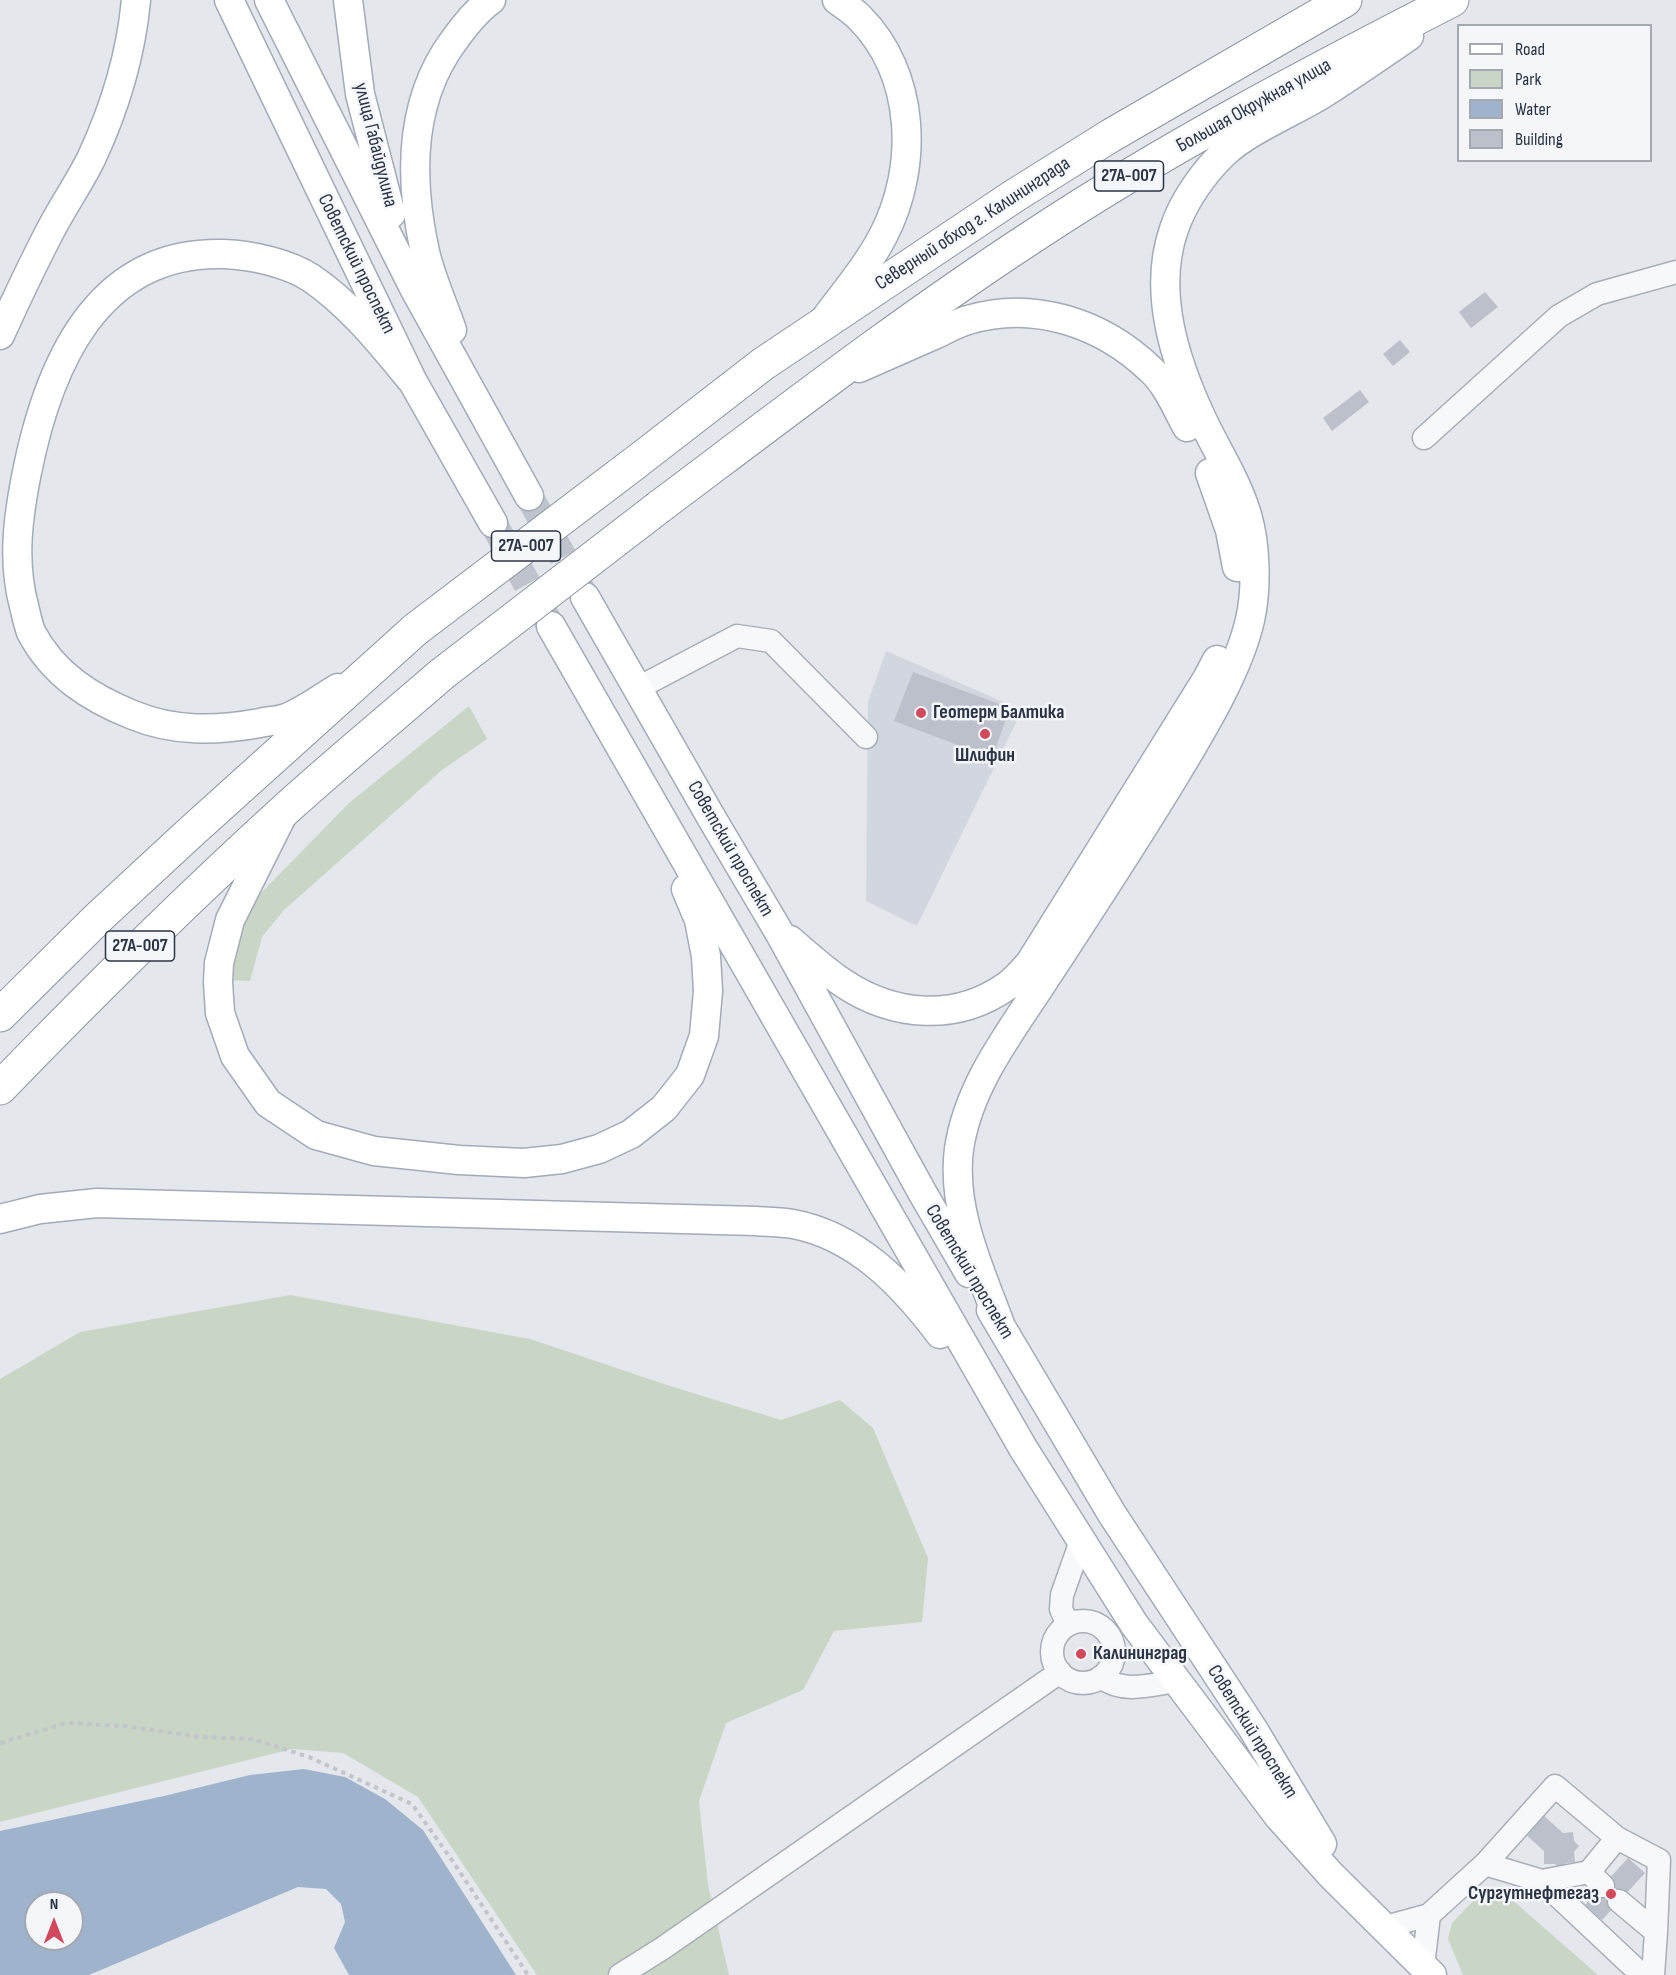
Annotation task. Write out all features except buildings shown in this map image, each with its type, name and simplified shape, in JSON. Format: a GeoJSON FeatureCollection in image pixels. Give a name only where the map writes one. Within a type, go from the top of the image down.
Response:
{"type":"FeatureCollection","features":[{"type":"Feature","properties":{"kind":"highway","name":"Северный обход г. Калининграда"},"geometry":{"type":"LineString","coordinates":[[374,668],[417,629],[763,364],[1014,196],[1110,136],[1346,0]]}},
{"type":"Feature","properties":{"kind":"highway","name":"Большая Окружная улица"},"geometry":{"type":"LineString","coordinates":[[825,384],[946,294],[1125,178],[1318,69],[1452,0]]}},
{"type":"Feature","properties":{"kind":"highway","name":"27А-007"},"geometry":{"type":"LineString","coordinates":[[0,1088],[133,954],[286,809],[442,674],[659,507],[825,384]]}},
{"type":"Feature","properties":{"kind":"highway"},"geometry":{"type":"LineString","coordinates":[[0,1015],[99,917],[374,668]]}},
{"type":"Feature","properties":{"kind":"main road"},"geometry":{"type":"LineString","coordinates":[[0,335],[48,234],[90,159],[107,120],[121,79],[134,21],[136,0]]}},
{"type":"Feature","properties":{"kind":"main road","name":"Советский проспект"},"geometry":{"type":"LineString","coordinates":[[229,0],[413,382],[493,523]]}},
{"type":"Feature","properties":{"kind":"main road","name":"Советский проспект"},"geometry":{"type":"LineString","coordinates":[[269,0],[414,288],[529,496]]}},
{"type":"Feature","properties":{"kind":"main road","name":"улица Габайдулина"},"geometry":{"type":"LineString","coordinates":[[348,0],[360,94],[384,191],[414,288]]}},
{"type":"Feature","properties":{"kind":"main road"},"geometry":{"type":"LineString","coordinates":[[481,411],[426,253],[415,194],[414,148],[423,104],[438,66],[458,34],[491,0]]}},
{"type":"Feature","properties":{"kind":"main road"},"geometry":{"type":"LineString","coordinates":[[821,325],[882,238],[892,217],[903,183],[907,145],[906,117],[902,97],[889,61],[859,16],[837,0]]}},
{"type":"Feature","properties":{"kind":"main road"},"geometry":{"type":"LineString","coordinates":[[1000,1324],[972,1248],[958,1192],[958,1151],[968,1110],[991,1062],[1129,852],[1191,749],[1220,694],[1250,621],[1254,587],[1254,558],[1248,517],[1232,476],[1187,384],[1170,331],[1165,290],[1168,252],[1174,228],[1198,183],[1225,152],[1268,124],[1319,96],[1464,0]]}},
{"type":"Feature","properties":{"kind":"main road"},"geometry":{"type":"LineString","coordinates":[[374,668],[286,718],[215,730],[188,729],[149,722],[104,704],[73,683],[50,662],[30,630],[21,594],[16,559],[20,508],[31,451],[47,394],[66,351],[82,326],[117,288],[154,266],[180,257],[233,254],[284,266],[310,277],[346,306],[376,337],[413,382]]}},
{"type":"Feature","properties":{"kind":"main road"},"geometry":{"type":"LineString","coordinates":[[779,932],[844,984],[881,1003],[917,1012],[950,1010],[978,1002],[1008,986],[1030,963],[1207,679],[1224,646],[1234,619],[1237,589],[1236,558],[1230,530],[1206,463],[1167,390],[1151,370],[1113,339],[1081,324],[1061,319],[1029,313],[1005,313],[968,320],[825,384]]}},
{"type":"Feature","properties":{"kind":"main road","name":"Советский проспект"},"geometry":{"type":"LineString","coordinates":[[585,597],[779,932],[916,1182],[1112,1514],[1253,1729],[1332,1861],[1384,1927]]}},
{"type":"Feature","properties":{"kind":"main road","name":"Советский проспект"},"geometry":{"type":"LineString","coordinates":[[551,626],[1023,1448],[1134,1624],[1279,1817],[1331,1875],[1427,1970]]}},
{"type":"Feature","properties":{"kind":"main road"},"geometry":{"type":"LineString","coordinates":[[286,809],[230,920],[218,982],[220,1013],[235,1056],[268,1103],[316,1135],[375,1151],[459,1160],[524,1162],[562,1159],[599,1149],[631,1134],[664,1108],[690,1075],[704,1036],[708,991],[706,956],[699,920],[626,755]]}},
{"type":"Feature","properties":{"kind":"main road"},"geometry":{"type":"LineString","coordinates":[[0,1219],[40,1209],[97,1203],[793,1224],[824,1233],[853,1248],[876,1263],[914,1299],[1023,1448]]}},
{"type":"Feature","properties":{"kind":"street"},"geometry":{"type":"LineString","coordinates":[[1424,438],[1559,316],[1597,294],[1676,272]]}},
{"type":"Feature","properties":{"kind":"street"},"geometry":{"type":"LineString","coordinates":[[638,688],[737,636],[771,641],[866,737]]}},
{"type":"Feature","properties":{"kind":"street"},"geometry":{"type":"LineString","coordinates":[[1068,1625],[1061,1609],[1062,1595],[1081,1541]]}},
{"type":"Feature","properties":{"kind":"street"},"geometry":{"type":"LineString","coordinates":[[1076,1622],[1091,1622],[1099,1625],[1110,1635],[1114,1658],[1107,1672],[1094,1681],[1072,1680],[1060,1672],[1055,1665],[1053,1649],[1057,1635],[1068,1625],[1076,1622]]}},
{"type":"Feature","properties":{"kind":"street"},"geometry":{"type":"LineString","coordinates":[[620,1975],[663,1948],[1060,1672]]}},
{"type":"Feature","properties":{"kind":"street"},"geometry":{"type":"LineString","coordinates":[[1101,1677],[1111,1685],[1125,1688],[1176,1682]]}},
{"type":"Feature","properties":{"kind":"street"},"geometry":{"type":"LineString","coordinates":[[1384,1927],[1429,1915],[1485,1864],[1555,1786],[1617,1838],[1659,1860],[1653,1975]]}},
{"type":"Feature","properties":{"kind":"street"},"geometry":{"type":"LineString","coordinates":[[1485,1864],[1542,1881],[1596,1879],[1617,1838]]}},
{"type":"Feature","properties":{"kind":"street"},"geometry":{"type":"LineString","coordinates":[[1542,1881],[1642,1975]]}},
{"type":"Feature","properties":{"kind":"street"},"geometry":{"type":"LineString","coordinates":[[1619,1901],[1656,1932]]}},
{"type":"Feature","properties":{"kind":"street"},"geometry":{"type":"LineString","coordinates":[[1427,1970],[1429,1915]]}},
{"type":"Feature","properties":{"kind":"path"},"geometry":{"type":"LineString","coordinates":[[0,1743],[67,1723],[124,1726],[201,1737],[253,1738],[309,1757],[412,1804],[528,1975]]}},
{"type":"Feature","properties":{"kind":"shaded area"},"geometry":{"type":"Polygon","coordinates":[[[886,651],[1022,710],[917,926],[866,901],[868,702],[886,651]]]}},
{"type":"Feature","properties":{"kind":"green space"},"geometry":{"type":"Polygon","coordinates":[[[469,706],[487,739],[442,770],[284,910],[262,937],[250,981],[226,980],[236,934],[261,893],[349,803],[469,706]]]}},
{"type":"Feature","properties":{"kind":"green space"},"geometry":{"type":"Polygon","coordinates":[[[290,1295],[530,1339],[781,1420],[840,1400],[873,1428],[928,1558],[922,1622],[834,1631],[803,1690],[726,1723],[699,1801],[708,1885],[729,1975],[537,1975],[418,1797],[343,1753],[292,1749],[0,1822],[0,1379],[80,1332],[290,1295]]]}},
{"type":"Feature","properties":{"kind":"green space"},"geometry":{"type":"Polygon","coordinates":[[[1502,1891],[1598,1975],[1463,1975],[1448,1939],[1452,1923],[1476,1898],[1502,1891]]]}},
{"type":"Feature","properties":{"kind":"water"},"geometry":{"type":"Polygon","coordinates":[[[304,1769],[345,1777],[385,1799],[423,1830],[516,1975],[349,1975],[334,1948],[345,1922],[341,1904],[326,1889],[298,1887],[89,1975],[0,1975],[0,1831],[250,1775],[304,1769]]]}},
{"type":"Feature","properties":{"kind":"tunnel"},"geometry":{"type":"LineString","coordinates":[[529,496],[583,593]]}},
{"type":"Feature","properties":{"kind":"tunnel"},"geometry":{"type":"LineString","coordinates":[[493,523],[548,621]]}},
{"type":"Feature","properties":{"kind":"place","name":"Геотерм Балтика"},"geometry":{"type":"Point","coordinates":[921,713]}},
{"type":"Feature","properties":{"kind":"place","name":"Шлифин"},"geometry":{"type":"Point","coordinates":[985,734]}},
{"type":"Feature","properties":{"kind":"place","name":"Калининград"},"geometry":{"type":"Point","coordinates":[1081,1654]}},
{"type":"Feature","properties":{"kind":"place","name":"Сургутнефтегаз"},"geometry":{"type":"Point","coordinates":[1611,1894]}}]}
